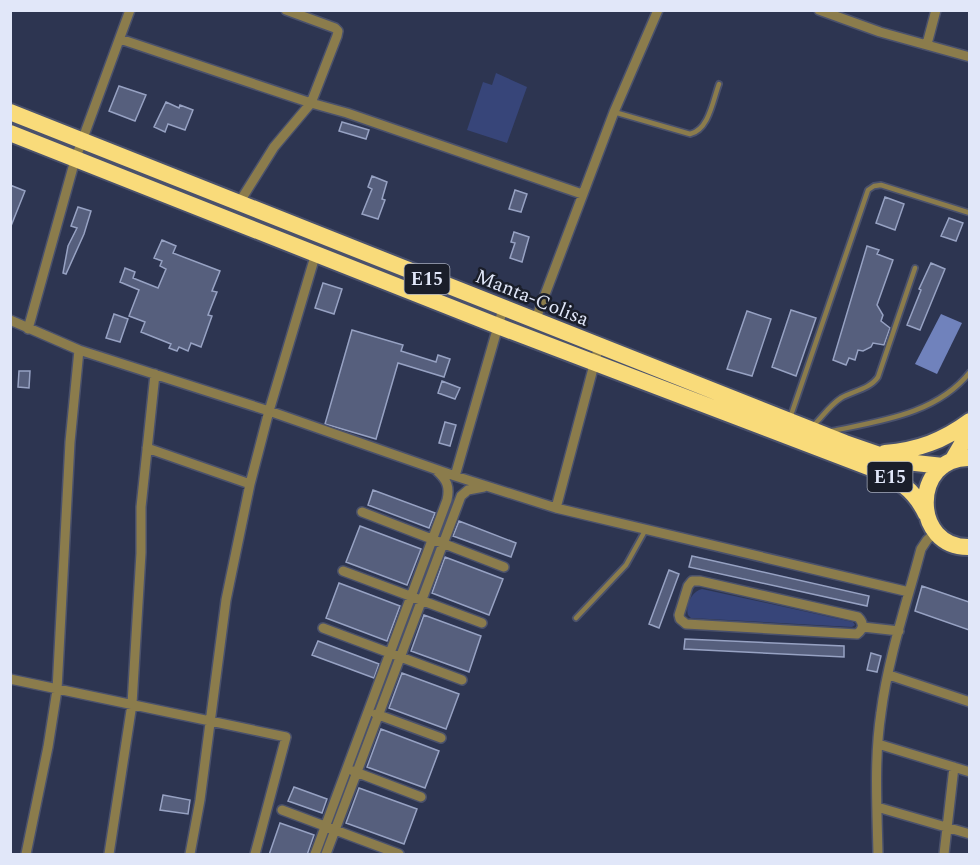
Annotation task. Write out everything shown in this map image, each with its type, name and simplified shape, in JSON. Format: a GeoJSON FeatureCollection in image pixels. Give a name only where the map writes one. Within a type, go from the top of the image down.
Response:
{"type":"FeatureCollection","features":[{"type":"Feature","properties":{"kind":"highway","name":"Manta-Colisa"},"geometry":{"type":"LineString","coordinates":[[10,112],[503,309],[876,454],[914,464],[947,464]]}},
{"type":"Feature","properties":{"kind":"highway","name":"Manta-Colisa"},"geometry":{"type":"LineString","coordinates":[[10,133],[498,326],[871,468],[897,480],[911,491],[926,514]]}},
{"type":"Feature","properties":{"kind":"highway"},"geometry":{"type":"LineString","coordinates":[[190,204],[197,186]]}},
{"type":"Feature","properties":{"kind":"highway"},"geometry":{"type":"LineString","coordinates":[[876,454],[908,451],[922,447],[949,435],[969,421]]}},
{"type":"Feature","properties":{"kind":"highway","name":"E15"},"geometry":{"type":"LineString","coordinates":[[936,532],[926,514],[924,501],[927,488],[933,476],[947,464],[969,430]]}},
{"type":"Feature","properties":{"kind":"highway","name":"E15"},"geometry":{"type":"LineString","coordinates":[[947,464],[969,458]]}},
{"type":"Feature","properties":{"kind":"highway"},"geometry":{"type":"LineString","coordinates":[[936,532],[954,545],[969,547]]}},
{"type":"Feature","properties":{"kind":"street"},"geometry":{"type":"LineString","coordinates":[[28,329],[75,159],[130,10]]}},
{"type":"Feature","properties":{"kind":"street"},"geometry":{"type":"LineString","coordinates":[[239,203],[274,147],[311,103],[338,31],[286,10]]}},
{"type":"Feature","properties":{"kind":"street"},"geometry":{"type":"LineString","coordinates":[[535,321],[614,112],[658,10]]}},
{"type":"Feature","properties":{"kind":"street"},"geometry":{"type":"LineString","coordinates":[[819,10],[880,32],[969,57]]}},
{"type":"Feature","properties":{"kind":"street"},"geometry":{"type":"LineString","coordinates":[[927,44],[936,10]]}},
{"type":"Feature","properties":{"kind":"street"},"geometry":{"type":"LineString","coordinates":[[120,39],[357,117],[582,195]]}},
{"type":"Feature","properties":{"kind":"street"},"geometry":{"type":"LineString","coordinates":[[190,855],[211,721],[226,600],[250,484],[316,253]]}},
{"type":"Feature","properties":{"kind":"street"},"geometry":{"type":"LineString","coordinates":[[455,476],[503,309]]}},
{"type":"Feature","properties":{"kind":"street"},"geometry":{"type":"LineString","coordinates":[[10,320],[79,350],[269,411],[434,469],[556,508],[909,592]]}},
{"type":"Feature","properties":{"kind":"street"},"geometry":{"type":"LineString","coordinates":[[556,508],[599,346]]}},
{"type":"Feature","properties":{"kind":"street"},"geometry":{"type":"LineString","coordinates":[[26,855],[57,690],[70,442],[79,350]]}},
{"type":"Feature","properties":{"kind":"street"},"geometry":{"type":"LineString","coordinates":[[109,855],[132,704],[141,554],[141,507],[155,374]]}},
{"type":"Feature","properties":{"kind":"street"},"geometry":{"type":"LineString","coordinates":[[147,448],[250,484]]}},
{"type":"Feature","properties":{"kind":"street"},"geometry":{"type":"LineString","coordinates":[[315,855],[331,828],[352,771],[369,711],[449,493],[447,482],[434,469]]}},
{"type":"Feature","properties":{"kind":"street"},"geometry":{"type":"LineString","coordinates":[[352,771],[379,715],[457,506],[464,492],[471,488],[487,486]]}},
{"type":"Feature","properties":{"kind":"street"},"geometry":{"type":"LineString","coordinates":[[446,502],[457,506]]}},
{"type":"Feature","properties":{"kind":"street"},"geometry":{"type":"LineString","coordinates":[[362,512],[504,567]]}},
{"type":"Feature","properties":{"kind":"street"},"geometry":{"type":"LineString","coordinates":[[878,855],[878,744],[881,711],[921,549],[936,532]]}},
{"type":"Feature","properties":{"kind":"street"},"geometry":{"type":"LineString","coordinates":[[343,570],[482,623]]}},
{"type":"Feature","properties":{"kind":"street"},"geometry":{"type":"LineString","coordinates":[[698,580],[858,617],[863,627],[857,634],[690,625],[683,623],[679,615],[689,584],[698,580]]}},
{"type":"Feature","properties":{"kind":"street"},"geometry":{"type":"LineString","coordinates":[[863,627],[899,631]]}},
{"type":"Feature","properties":{"kind":"street"},"geometry":{"type":"LineString","coordinates":[[323,628],[462,680]]}},
{"type":"Feature","properties":{"kind":"street"},"geometry":{"type":"LineString","coordinates":[[889,675],[969,702]]}},
{"type":"Feature","properties":{"kind":"street"},"geometry":{"type":"LineString","coordinates":[[10,679],[286,737],[255,855]]}},
{"type":"Feature","properties":{"kind":"street"},"geometry":{"type":"LineString","coordinates":[[369,711],[441,738]]}},
{"type":"Feature","properties":{"kind":"street"},"geometry":{"type":"LineString","coordinates":[[878,744],[969,772]]}},
{"type":"Feature","properties":{"kind":"street"},"geometry":{"type":"LineString","coordinates":[[944,855],[954,767]]}},
{"type":"Feature","properties":{"kind":"street"},"geometry":{"type":"LineString","coordinates":[[352,771],[421,797]]}},
{"type":"Feature","properties":{"kind":"street"},"geometry":{"type":"LineString","coordinates":[[877,807],[969,834]]}},
{"type":"Feature","properties":{"kind":"street"},"geometry":{"type":"LineString","coordinates":[[282,810],[399,854]]}},
{"type":"Feature","properties":{"kind":"street"},"geometry":{"type":"LineString","coordinates":[[327,855],[331,828]]}},
{"type":"Feature","properties":{"kind":"lane"},"geometry":{"type":"LineString","coordinates":[[614,112],[690,134],[694,133],[704,126],[719,84]]}},
{"type":"Feature","properties":{"kind":"lane"},"geometry":{"type":"LineString","coordinates":[[789,421],[868,190],[881,185],[969,213]]}},
{"type":"Feature","properties":{"kind":"lane"},"geometry":{"type":"LineString","coordinates":[[816,431],[833,404],[852,392],[874,383],[878,377],[915,268]]}},
{"type":"Feature","properties":{"kind":"lane"},"geometry":{"type":"LineString","coordinates":[[816,431],[901,416],[938,400],[969,372]]}},
{"type":"Feature","properties":{"kind":"lane"},"geometry":{"type":"LineString","coordinates":[[576,618],[626,565],[646,529]]}},
{"type":"Feature","properties":{"kind":"shaded area"},"geometry":{"type":"Polygon","coordinates":[[[496,73],[527,87],[507,143],[467,130],[483,82],[492,85],[496,73]]]}},
{"type":"Feature","properties":{"kind":"shaded area"},"geometry":{"type":"Polygon","coordinates":[[[941,314],[962,323],[937,374],[915,364],[941,314]]]}},
{"type":"Feature","properties":{"kind":"shaded area"},"geometry":{"type":"Polygon","coordinates":[[[702,589],[853,622],[855,625],[852,627],[691,618],[687,611],[688,603],[695,592],[702,589]]]}},
{"type":"Feature","properties":{"kind":"building"},"geometry":{"type":"Polygon","coordinates":[[[119,86],[146,95],[135,121],[109,111],[119,86]]]}},
{"type":"Feature","properties":{"kind":"building"},"geometry":{"type":"Polygon","coordinates":[[[166,102],[179,108],[180,105],[193,110],[185,130],[168,124],[165,132],[154,127],[166,102]]]}},
{"type":"Feature","properties":{"kind":"building"},"geometry":{"type":"Polygon","coordinates":[[[342,122],[369,130],[366,139],[339,131],[342,122]]]}},
{"type":"Feature","properties":{"kind":"building"},"geometry":{"type":"Polygon","coordinates":[[[372,176],[387,182],[382,199],[385,200],[378,219],[362,214],[372,189],[368,187],[372,176]]]}},
{"type":"Feature","properties":{"kind":"building"},"geometry":{"type":"Polygon","coordinates":[[[10,185],[25,191],[11,226],[10,226],[10,185]]]}},
{"type":"Feature","properties":{"kind":"building"},"geometry":{"type":"Polygon","coordinates":[[[515,190],[527,194],[521,212],[509,209],[515,190]]]}},
{"type":"Feature","properties":{"kind":"building"},"geometry":{"type":"Polygon","coordinates":[[[885,197],[904,204],[895,230],[876,223],[885,197]]]}},
{"type":"Feature","properties":{"kind":"building"},"geometry":{"type":"Polygon","coordinates":[[[78,207],[91,211],[84,234],[66,274],[63,273],[68,246],[77,228],[71,226],[78,207]]]}},
{"type":"Feature","properties":{"kind":"building"},"geometry":{"type":"Polygon","coordinates":[[[949,218],[963,223],[956,241],[941,236],[949,218]]]}},
{"type":"Feature","properties":{"kind":"building"},"geometry":{"type":"Polygon","coordinates":[[[514,232],[529,237],[522,262],[510,258],[515,243],[511,242],[514,232]]]}},
{"type":"Feature","properties":{"kind":"building"},"geometry":{"type":"Polygon","coordinates":[[[162,240],[176,246],[173,253],[220,271],[212,291],[217,292],[208,315],[212,316],[201,347],[191,343],[188,351],[179,347],[177,351],[169,348],[171,344],[141,332],[145,322],[129,316],[139,290],[120,282],[125,268],[135,272],[133,278],[158,288],[166,269],[160,266],[162,261],[154,258],[162,240]]]}},
{"type":"Feature","properties":{"kind":"building"},"geometry":{"type":"Polygon","coordinates":[[[867,246],[879,250],[877,254],[893,260],[877,305],[883,315],[881,321],[890,328],[884,345],[873,343],[871,347],[863,351],[858,350],[855,360],[849,358],[846,365],[833,360],[867,246]]]}},
{"type":"Feature","properties":{"kind":"building"},"geometry":{"type":"Polygon","coordinates":[[[931,263],[945,269],[920,330],[907,325],[921,290],[919,289],[931,263]]]}},
{"type":"Feature","properties":{"kind":"building"},"geometry":{"type":"Polygon","coordinates":[[[323,283],[342,289],[334,314],[315,308],[323,283]]]}},
{"type":"Feature","properties":{"kind":"building"},"geometry":{"type":"Polygon","coordinates":[[[791,310],[816,318],[796,376],[772,367],[791,310]]]}},
{"type":"Feature","properties":{"kind":"building"},"geometry":{"type":"Polygon","coordinates":[[[747,311],[771,319],[752,376],[727,369],[747,311]]]}},
{"type":"Feature","properties":{"kind":"building"},"geometry":{"type":"Polygon","coordinates":[[[114,314],[128,319],[120,342],[106,338],[114,314]]]}},
{"type":"Feature","properties":{"kind":"building"},"geometry":{"type":"Polygon","coordinates":[[[352,330],[403,345],[401,351],[436,362],[438,355],[450,359],[444,377],[398,363],[376,439],[325,424],[352,330]]]}},
{"type":"Feature","properties":{"kind":"building"},"geometry":{"type":"Polygon","coordinates":[[[19,371],[30,371],[29,388],[18,387],[19,371]]]}},
{"type":"Feature","properties":{"kind":"building"},"geometry":{"type":"Polygon","coordinates":[[[442,381],[460,388],[455,399],[438,393],[442,381]]]}},
{"type":"Feature","properties":{"kind":"building"},"geometry":{"type":"Polygon","coordinates":[[[445,422],[456,425],[450,446],[439,443],[445,422]]]}},
{"type":"Feature","properties":{"kind":"building"},"geometry":{"type":"Polygon","coordinates":[[[373,490],[435,513],[429,528],[368,505],[373,490]]]}},
{"type":"Feature","properties":{"kind":"building"},"geometry":{"type":"Polygon","coordinates":[[[459,521],[516,543],[511,557],[453,536],[459,521]]]}},
{"type":"Feature","properties":{"kind":"building"},"geometry":{"type":"Polygon","coordinates":[[[360,526],[421,549],[407,585],[346,562],[360,526]]]}},
{"type":"Feature","properties":{"kind":"building"},"geometry":{"type":"Polygon","coordinates":[[[692,556],[869,596],[867,606],[689,567],[692,556]]]}},
{"type":"Feature","properties":{"kind":"building"},"geometry":{"type":"Polygon","coordinates":[[[445,557],[503,579],[489,615],[432,593],[445,557]]]}},
{"type":"Feature","properties":{"kind":"building"},"geometry":{"type":"Polygon","coordinates":[[[669,570],[679,574],[659,628],[649,624],[669,570]]]}},
{"type":"Feature","properties":{"kind":"building"},"geometry":{"type":"Polygon","coordinates":[[[339,583],[400,606],[387,641],[326,618],[339,583]]]}},
{"type":"Feature","properties":{"kind":"building"},"geometry":{"type":"Polygon","coordinates":[[[922,586],[969,602],[969,630],[915,611],[922,586]]]}},
{"type":"Feature","properties":{"kind":"building"},"geometry":{"type":"Polygon","coordinates":[[[424,615],[481,636],[469,672],[411,651],[424,615]]]}},
{"type":"Feature","properties":{"kind":"building"},"geometry":{"type":"Polygon","coordinates":[[[685,639],[844,646],[844,657],[684,649],[685,639]]]}},
{"type":"Feature","properties":{"kind":"building"},"geometry":{"type":"Polygon","coordinates":[[[318,641],[379,664],[374,678],[312,655],[318,641]]]}},
{"type":"Feature","properties":{"kind":"building"},"geometry":{"type":"Polygon","coordinates":[[[871,653],[881,656],[877,672],[867,670],[871,653]]]}},
{"type":"Feature","properties":{"kind":"building"},"geometry":{"type":"Polygon","coordinates":[[[402,673],[459,694],[446,729],[389,708],[402,673]]]}},
{"type":"Feature","properties":{"kind":"building"},"geometry":{"type":"Polygon","coordinates":[[[381,729],[439,751],[425,788],[367,767],[381,729]]]}},
{"type":"Feature","properties":{"kind":"building"},"geometry":{"type":"Polygon","coordinates":[[[294,787],[327,799],[322,813],[288,801],[294,787]]]}},
{"type":"Feature","properties":{"kind":"building"},"geometry":{"type":"Polygon","coordinates":[[[359,788],[417,809],[404,844],[346,823],[359,788]]]}},
{"type":"Feature","properties":{"kind":"building"},"geometry":{"type":"Polygon","coordinates":[[[163,795],[190,800],[188,814],[160,810],[163,795]]]}},
{"type":"Feature","properties":{"kind":"building"},"geometry":{"type":"Polygon","coordinates":[[[280,823],[314,835],[307,855],[269,855],[280,823]]]}}]}
